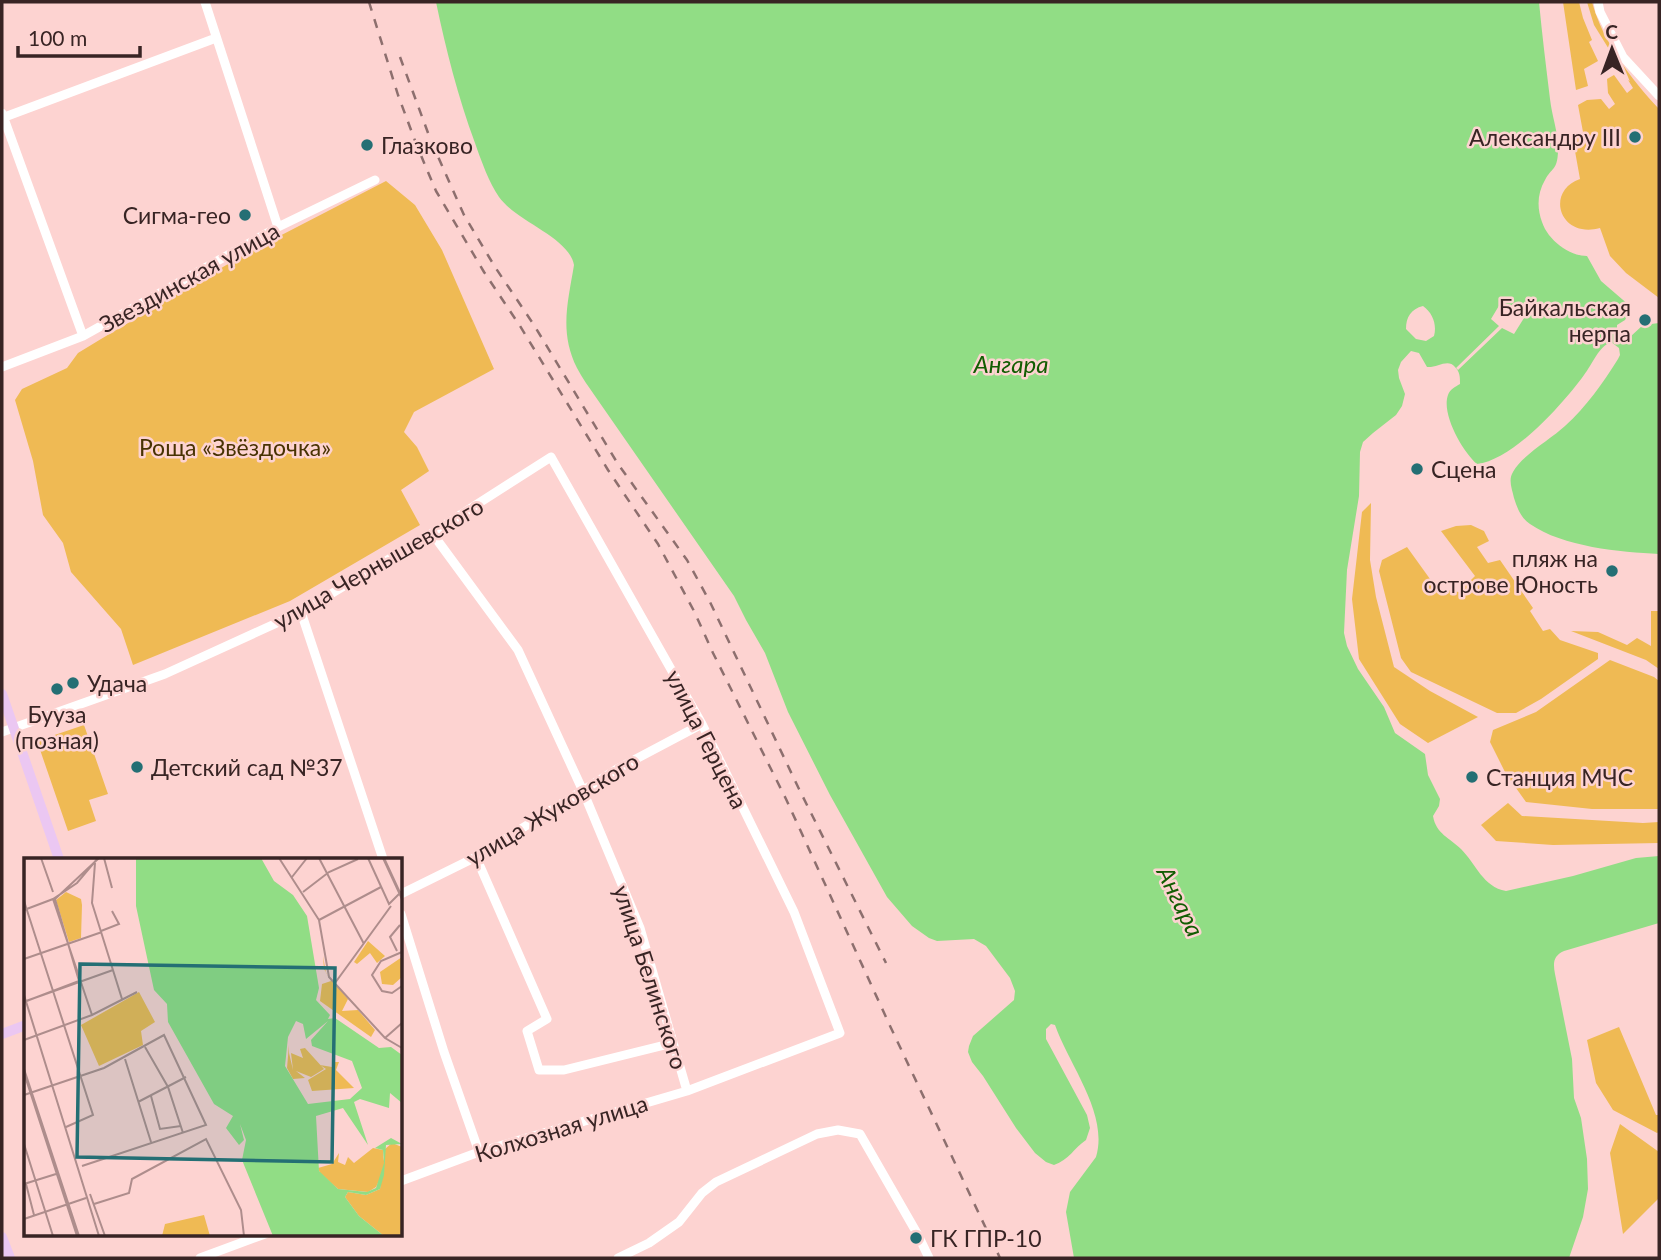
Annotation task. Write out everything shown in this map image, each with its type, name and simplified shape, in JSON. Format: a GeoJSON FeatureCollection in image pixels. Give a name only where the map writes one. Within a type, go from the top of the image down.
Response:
{"type":"FeatureCollection","features":[{"type":"Feature","properties":{"kind":"main road"},"geometry":{"type":"LineString","coordinates":[[2,694],[7,730],[59,858]]}},
{"type":"Feature","properties":{"kind":"main road"},"geometry":{"type":"LineString","coordinates":[[2,1034],[24,1026]]}},
{"type":"Feature","properties":{"kind":"main road"},"geometry":{"type":"LineString","coordinates":[[2,1237],[10,1258]]}},
{"type":"Feature","properties":{"kind":"street"},"geometry":{"type":"LineString","coordinates":[[205,2],[278,227]]}},
{"type":"Feature","properties":{"kind":"street"},"geometry":{"type":"LineString","coordinates":[[1598,2],[1600,12],[1623,57],[1659,96]]}},
{"type":"Feature","properties":{"kind":"street"},"geometry":{"type":"LineString","coordinates":[[2,116],[216,38]]}},
{"type":"Feature","properties":{"kind":"street"},"geometry":{"type":"LineString","coordinates":[[2,105],[2,116],[83,336]]}},
{"type":"Feature","properties":{"kind":"street","name":"Звездинская улица"},"geometry":{"type":"LineString","coordinates":[[2,367],[83,336],[278,227],[375,180]]}},
{"type":"Feature","properties":{"kind":"street","name":"улица Чернышевского"},"geometry":{"type":"LineString","coordinates":[[7,730],[165,674],[301,612],[551,457]]}},
{"type":"Feature","properties":{"kind":"street","name":"улица Герцена"},"geometry":{"type":"LineString","coordinates":[[551,457],[702,724],[794,912],[840,1033]]}},
{"type":"Feature","properties":{"kind":"street","name":"улица Белинского"},"geometry":{"type":"LineString","coordinates":[[432,533],[518,650],[583,791],[640,929],[687,1091]]}},
{"type":"Feature","properties":{"kind":"street"},"geometry":{"type":"LineString","coordinates":[[301,612],[383,858]]}},
{"type":"Feature","properties":{"kind":"street","name":"улица Жуковского"},"geometry":{"type":"LineString","coordinates":[[402,894],[476,857],[617,769],[702,724]]}},
{"type":"Feature","properties":{"kind":"street"},"geometry":{"type":"LineString","coordinates":[[476,857],[547,1019],[527,1031],[539,1070],[564,1070],[673,1043]]}},
{"type":"Feature","properties":{"kind":"street"},"geometry":{"type":"LineString","coordinates":[[402,917],[478,1152]]}},
{"type":"Feature","properties":{"kind":"street","name":"Колхозная улица"},"geometry":{"type":"LineString","coordinates":[[402,1181],[478,1152],[687,1091],[840,1033]]}},
{"type":"Feature","properties":{"kind":"street"},"geometry":{"type":"LineString","coordinates":[[618,1258],[649,1243],[679,1222],[702,1193],[716,1182],[817,1134],[838,1130],[860,1134],[929,1258]]}},
{"type":"Feature","properties":{"kind":"street"},"geometry":{"type":"LineString","coordinates":[[200,1258],[260,1236]]}},
{"type":"Feature","properties":{"kind":"green space"},"geometry":{"type":"Polygon","coordinates":[[[1563,2],[1579,2],[1592,40],[1589,42],[1598,61],[1584,69],[1588,86],[1576,90],[1563,2]]]}},
{"type":"Feature","properties":{"kind":"green space"},"geometry":{"type":"Polygon","coordinates":[[[1587,2],[1592,2],[1603,31],[1619,59],[1659,109],[1659,298],[1626,273],[1610,256],[1600,228],[1586,230],[1575,227],[1566,220],[1562,212],[1560,203],[1563,193],[1569,185],[1580,179],[1573,140],[1583,132],[1578,105],[1587,100],[1601,99],[1609,109],[1615,104],[1608,93],[1607,79],[1614,75],[1627,93],[1633,88],[1594,25],[1587,2]]]}},
{"type":"Feature","properties":{"kind":"green space","name":"Роща «Звёздочка»"},"geometry":{"type":"Polygon","coordinates":[[[386,181],[415,205],[442,250],[494,369],[414,412],[404,432],[417,447],[429,471],[401,490],[420,525],[290,601],[133,665],[121,629],[71,572],[63,543],[43,515],[33,461],[15,400],[22,389],[67,368],[78,353],[101,339],[245,254],[386,181]]]}},
{"type":"Feature","properties":{"kind":"green space"},"geometry":{"type":"Polygon","coordinates":[[[1371,503],[1370,560],[1376,597],[1394,667],[1430,691],[1478,717],[1428,743],[1400,724],[1359,659],[1352,599],[1362,512],[1371,503]]]}},
{"type":"Feature","properties":{"kind":"green space"},"geometry":{"type":"Polygon","coordinates":[[[1471,525],[1484,531],[1489,541],[1477,547],[1488,563],[1500,560],[1533,608],[1530,611],[1543,631],[1550,629],[1560,640],[1598,653],[1598,659],[1516,713],[1497,713],[1411,672],[1401,658],[1379,571],[1382,560],[1407,547],[1439,589],[1459,592],[1475,576],[1441,531],[1471,525]]]}},
{"type":"Feature","properties":{"kind":"green space"},"geometry":{"type":"Polygon","coordinates":[[[1651,611],[1659,611],[1659,669],[1646,660],[1571,631],[1598,632],[1627,645],[1637,638],[1651,646],[1651,611]]]}},
{"type":"Feature","properties":{"kind":"green space"},"geometry":{"type":"Polygon","coordinates":[[[1610,660],[1659,681],[1659,809],[1592,809],[1526,802],[1506,774],[1490,742],[1493,730],[1536,712],[1610,660]]]}},
{"type":"Feature","properties":{"kind":"green space"},"geometry":{"type":"Polygon","coordinates":[[[84,725],[108,794],[89,800],[96,821],[68,831],[37,741],[84,725]]]}},
{"type":"Feature","properties":{"kind":"green space"},"geometry":{"type":"Polygon","coordinates":[[[1508,803],[1522,816],[1659,822],[1659,843],[1553,845],[1496,841],[1481,825],[1508,803]]]}},
{"type":"Feature","properties":{"kind":"green space"},"geometry":{"type":"Polygon","coordinates":[[[1619,1027],[1656,1115],[1659,1115],[1657,1133],[1613,1110],[1596,1083],[1587,1040],[1619,1027]]]}},
{"type":"Feature","properties":{"kind":"green space"},"geometry":{"type":"Polygon","coordinates":[[[1620,1124],[1659,1152],[1659,1198],[1623,1234],[1610,1153],[1620,1124]]]}},
{"type":"Feature","properties":{"kind":"water","name":"Ангара"},"geometry":{"type":"Polygon","coordinates":[[[436,2],[1539,2],[1558,145],[1557,163],[1542,185],[1539,196],[1542,222],[1549,235],[1560,246],[1587,256],[1601,281],[1630,306],[1625,320],[1617,325],[1619,332],[1630,337],[1643,325],[1659,323],[1659,554],[1592,547],[1543,532],[1522,516],[1511,488],[1512,475],[1517,466],[1580,411],[1618,359],[1619,348],[1611,342],[1607,344],[1575,387],[1521,442],[1491,460],[1477,464],[1460,442],[1450,422],[1447,403],[1449,393],[1460,384],[1458,371],[1449,363],[1427,367],[1419,353],[1411,351],[1398,370],[1405,394],[1402,406],[1396,415],[1363,442],[1360,452],[1359,496],[1347,570],[1344,633],[1358,669],[1384,707],[1395,733],[1425,754],[1428,775],[1440,799],[1433,816],[1437,827],[1461,849],[1491,885],[1506,891],[1636,858],[1659,856],[1659,923],[1564,951],[1555,960],[1555,974],[1572,1059],[1574,1098],[1581,1118],[1587,1159],[1588,1189],[1583,1217],[1569,1258],[1074,1258],[1066,1212],[1070,1192],[1096,1157],[1099,1141],[1097,1124],[1086,1090],[1055,1025],[1051,1024],[1046,1029],[1046,1039],[1087,1115],[1090,1128],[1086,1140],[1064,1160],[1054,1165],[1035,1153],[972,1062],[968,1052],[973,1036],[1014,1000],[1015,991],[1010,978],[986,946],[974,939],[937,941],[929,938],[912,926],[887,897],[830,795],[788,712],[765,653],[734,596],[577,368],[568,342],[566,317],[574,265],[563,246],[507,206],[492,185],[463,108],[436,2]],[[1423,306],[1412,311],[1406,329],[1416,339],[1426,341],[1434,336],[1435,328],[1432,316],[1423,306]]]}},
{"type":"Feature","properties":{"kind":"pier"},"geometry":{"type":"Polygon","coordinates":[[[1500,304],[1524,318],[1514,334],[1502,328],[1458,370],[1456,368],[1499,326],[1491,319],[1500,304]]]}},
{"type":"Feature","properties":{"kind":"railway"},"geometry":{"type":"LineString","coordinates":[[369,2],[398,95],[436,191],[608,470],[658,544],[694,611],[786,799],[1000,1258]]}},
{"type":"Feature","properties":{"kind":"railway"},"geometry":{"type":"LineString","coordinates":[[400,57],[431,141],[464,215],[618,464],[687,560],[886,963]]}},
{"type":"Feature","properties":{"kind":"place","name":"Александру III"},"geometry":{"type":"Point","coordinates":[1635,137]}},
{"type":"Feature","properties":{"kind":"place","name":"Глазково"},"geometry":{"type":"Point","coordinates":[367,145]}},
{"type":"Feature","properties":{"kind":"place","name":"Сигма-гео"},"geometry":{"type":"Point","coordinates":[245,215]}},
{"type":"Feature","properties":{"kind":"place","name":"Байкальская нерпа"},"geometry":{"type":"Point","coordinates":[1645,320]}},
{"type":"Feature","properties":{"kind":"place","name":"Сцена"},"geometry":{"type":"Point","coordinates":[1417,469]}},
{"type":"Feature","properties":{"kind":"place","name":"пляж на острове Юность"},"geometry":{"type":"Point","coordinates":[1612,571]}},
{"type":"Feature","properties":{"kind":"place","name":"Удача"},"geometry":{"type":"Point","coordinates":[73,683]}},
{"type":"Feature","properties":{"kind":"place","name":"Бууза (позная)"},"geometry":{"type":"Point","coordinates":[57,689]}},
{"type":"Feature","properties":{"kind":"place","name":"Детский сад №37"},"geometry":{"type":"Point","coordinates":[137,767]}},
{"type":"Feature","properties":{"kind":"place","name":"Станция МЧС"},"geometry":{"type":"Point","coordinates":[1472,777]}},
{"type":"Feature","properties":{"kind":"place","name":"ГК ГПР-10"},"geometry":{"type":"Point","coordinates":[916,1238]}}]}
